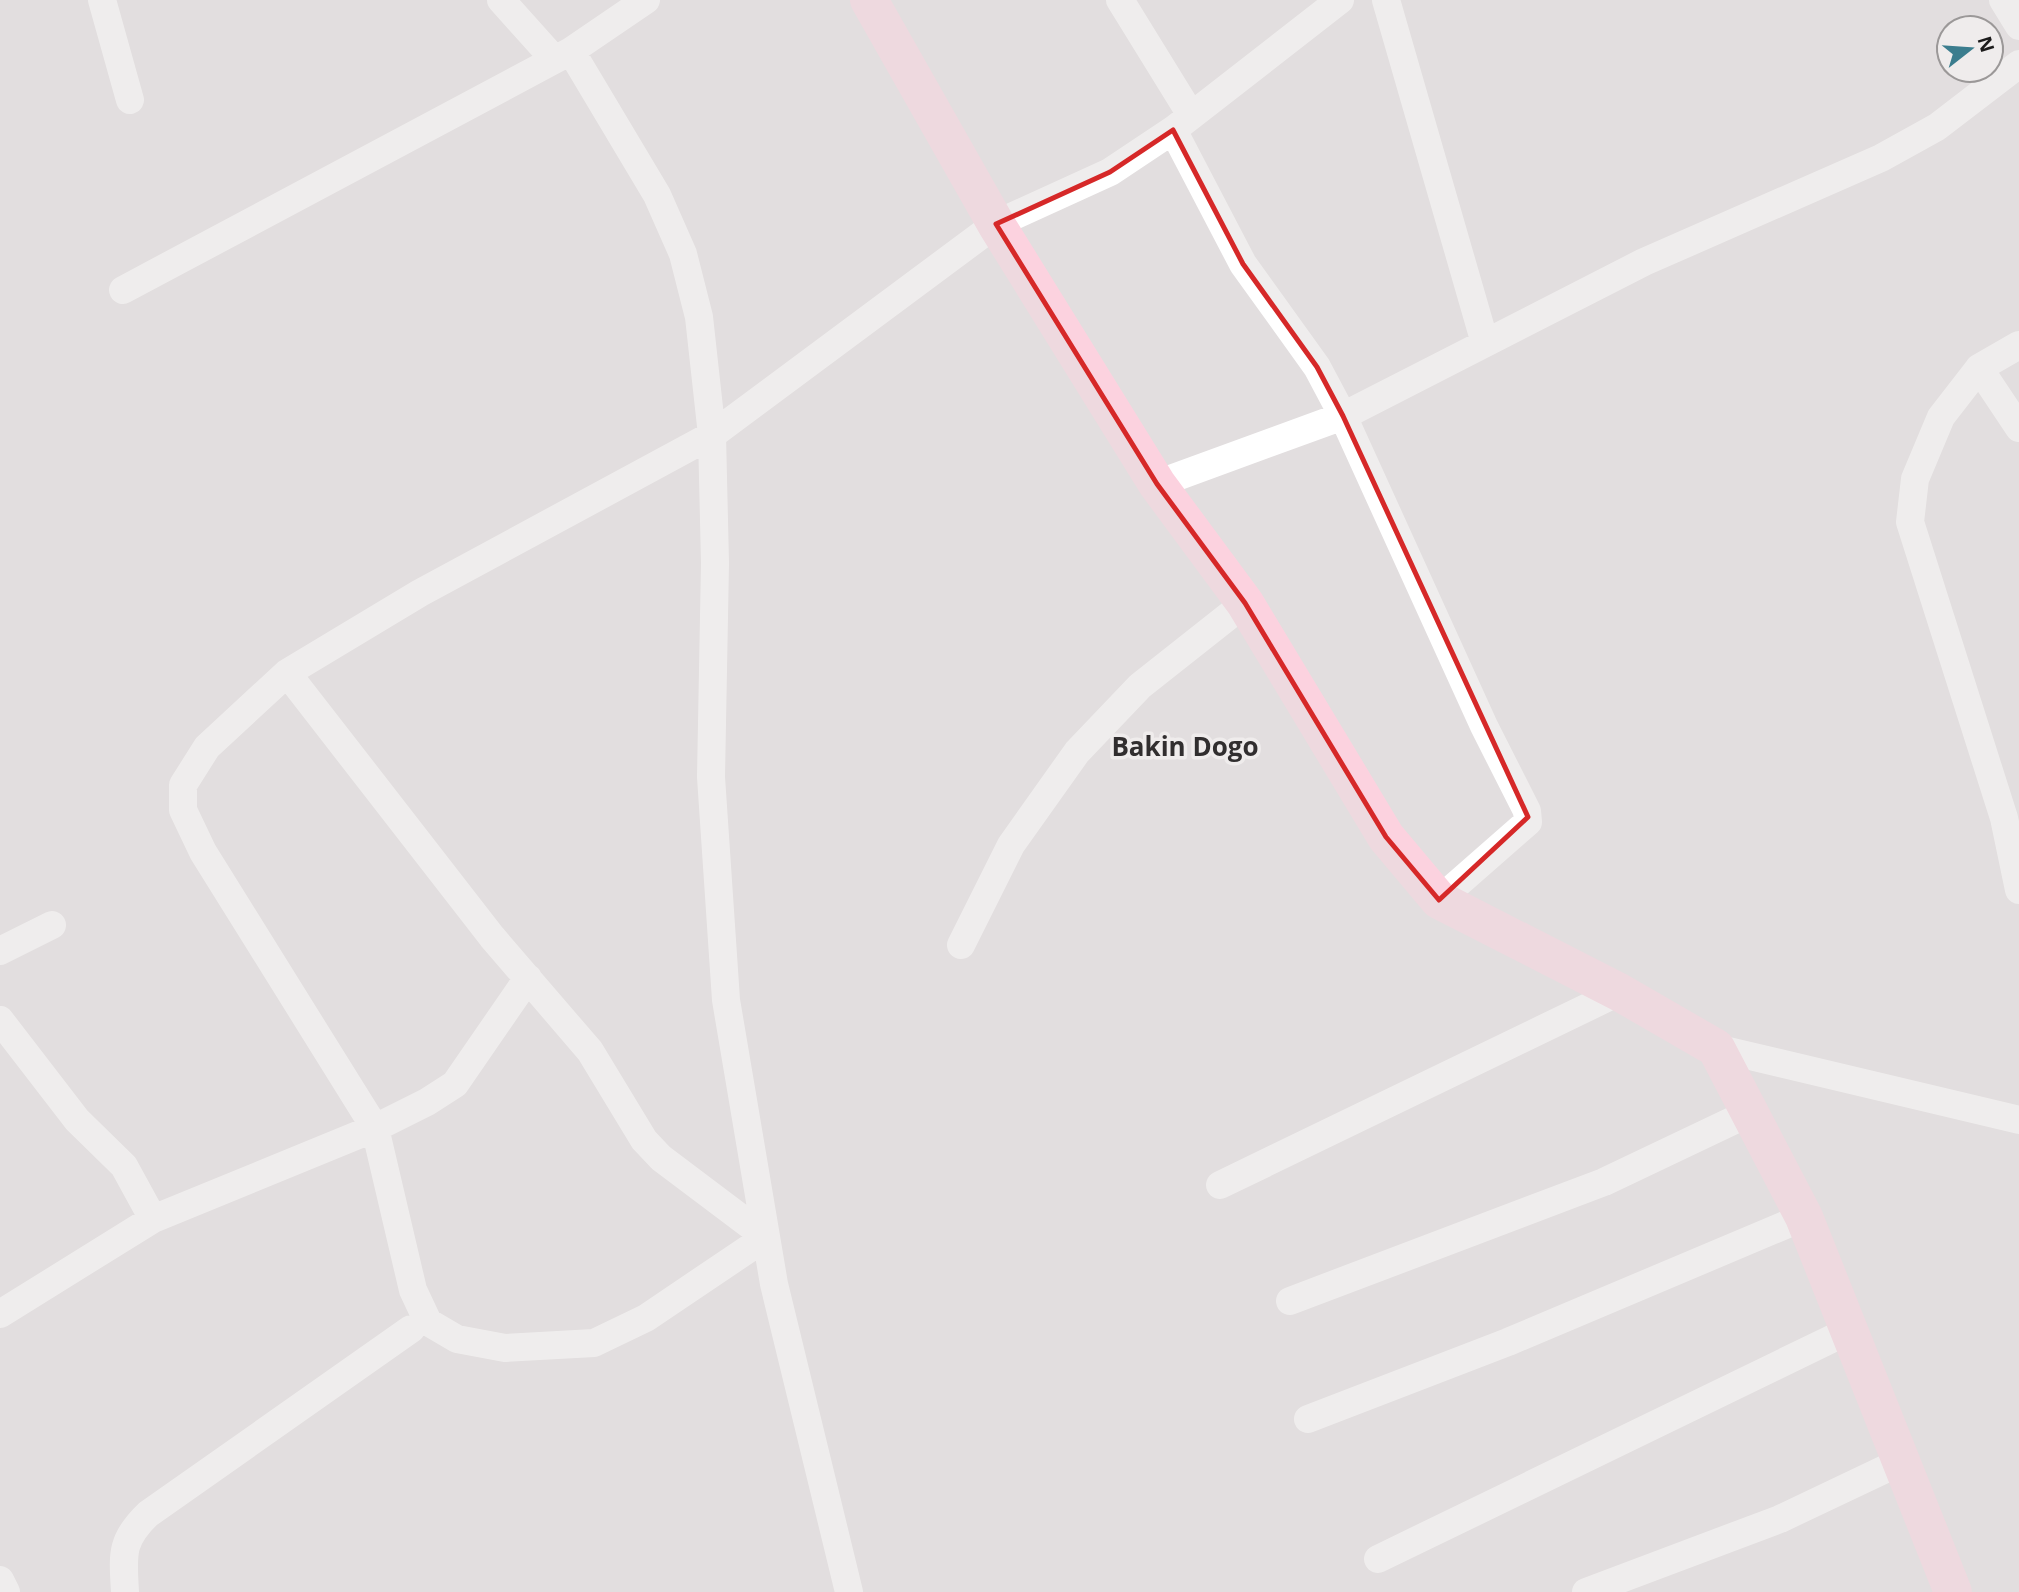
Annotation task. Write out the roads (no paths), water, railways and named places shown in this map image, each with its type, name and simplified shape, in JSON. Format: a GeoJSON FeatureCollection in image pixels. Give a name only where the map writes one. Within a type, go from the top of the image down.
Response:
{"type":"FeatureCollection","features":[{"type":"Feature","properties":{"kind":"street"},"geometry":{"type":"LineString","coordinates":[[102,0],[130,100]]}},
{"type":"Feature","properties":{"kind":"street"},"geometry":{"type":"LineString","coordinates":[[501,0],[562,55],[657,195],[683,254],[699,317],[712,435],[715,563],[711,777],[726,1000],[774,1284],[849,1592]]}},
{"type":"Feature","properties":{"kind":"street"},"geometry":{"type":"LineString","coordinates":[[123,290],[562,55],[646,0]]}},
{"type":"Feature","properties":{"kind":"street"},"geometry":{"type":"LineString","coordinates":[[869,0],[996,224],[1157,484],[1245,603],[1386,837],[1439,900],[1619,992],[1716,1048],[2019,1120]]}},
{"type":"Feature","properties":{"kind":"street"},"geometry":{"type":"LineString","coordinates":[[1120,0],[1182,122],[1243,264],[1317,367],[1343,416],[1484,726],[1527,811],[1528,822],[1439,900]]}},
{"type":"Feature","properties":{"kind":"street"},"geometry":{"type":"LineString","coordinates":[[766,1237],[646,1318],[594,1343],[505,1348],[457,1339],[428,1322],[413,1290],[375,1128],[216,874],[183,810],[183,785],[207,747],[287,673],[420,593],[712,435],[996,224],[1110,172],[1182,122],[1340,0]]}},
{"type":"Feature","properties":{"kind":"street"},"geometry":{"type":"LineString","coordinates":[[1386,0],[1485,343]]}},
{"type":"Feature","properties":{"kind":"street"},"geometry":{"type":"LineString","coordinates":[[2003,0],[2019,26]]}},
{"type":"Feature","properties":{"kind":"street"},"geometry":{"type":"LineString","coordinates":[[1157,484],[1343,416],[1644,262],[1881,158],[1937,127],[2019,64]]}},
{"type":"Feature","properties":{"kind":"street"},"geometry":{"type":"LineString","coordinates":[[2019,345],[1979,369],[1941,417],[1915,479],[1910,522],[2012,815],[2019,890]]}},
{"type":"Feature","properties":{"kind":"street"},"geometry":{"type":"LineString","coordinates":[[1979,369],[2019,428]]}},
{"type":"Feature","properties":{"kind":"street"},"geometry":{"type":"LineString","coordinates":[[961,945],[1011,845],[1077,752],[1140,686],[1245,603]]}},
{"type":"Feature","properties":{"kind":"street"},"geometry":{"type":"LineString","coordinates":[[287,673],[492,937],[590,1051],[644,1140],[661,1158],[766,1237]]}},
{"type":"Feature","properties":{"kind":"street"},"geometry":{"type":"LineString","coordinates":[[0,951],[52,925]]}},
{"type":"Feature","properties":{"kind":"street"},"geometry":{"type":"LineString","coordinates":[[0,1314],[153,1219],[375,1128],[427,1102],[455,1084],[528,978]]}},
{"type":"Feature","properties":{"kind":"street"},"geometry":{"type":"LineString","coordinates":[[1220,1185],[1619,992]]}},
{"type":"Feature","properties":{"kind":"street"},"geometry":{"type":"LineString","coordinates":[[0,1020],[77,1120],[124,1166],[153,1219]]}},
{"type":"Feature","properties":{"kind":"street"},"geometry":{"type":"LineString","coordinates":[[1716,1048],[1804,1217],[1953,1592]]}},
{"type":"Feature","properties":{"kind":"street"},"geometry":{"type":"LineString","coordinates":[[1290,1301],[1604,1182],[1749,1113]]}},
{"type":"Feature","properties":{"kind":"street"},"geometry":{"type":"LineString","coordinates":[[1308,1419],[1508,1342],[1804,1217]]}},
{"type":"Feature","properties":{"kind":"street"},"geometry":{"type":"LineString","coordinates":[[125,1592],[124,1547],[132,1530],[148,1514],[411,1329]]}},
{"type":"Feature","properties":{"kind":"street"},"geometry":{"type":"LineString","coordinates":[[1378,1559],[1850,1330]]}},
{"type":"Feature","properties":{"kind":"street"},"geometry":{"type":"LineString","coordinates":[[1586,1592],[1780,1519],[1900,1462]]}},
{"type":"Feature","properties":{"kind":"street"},"geometry":{"type":"LineString","coordinates":[[0,1580],[6,1592]]}},
{"type":"Feature","properties":{"kind":"district","name":"Bakin Dogo"},"geometry":{"type":"Point","coordinates":[1185,746]}}]}
